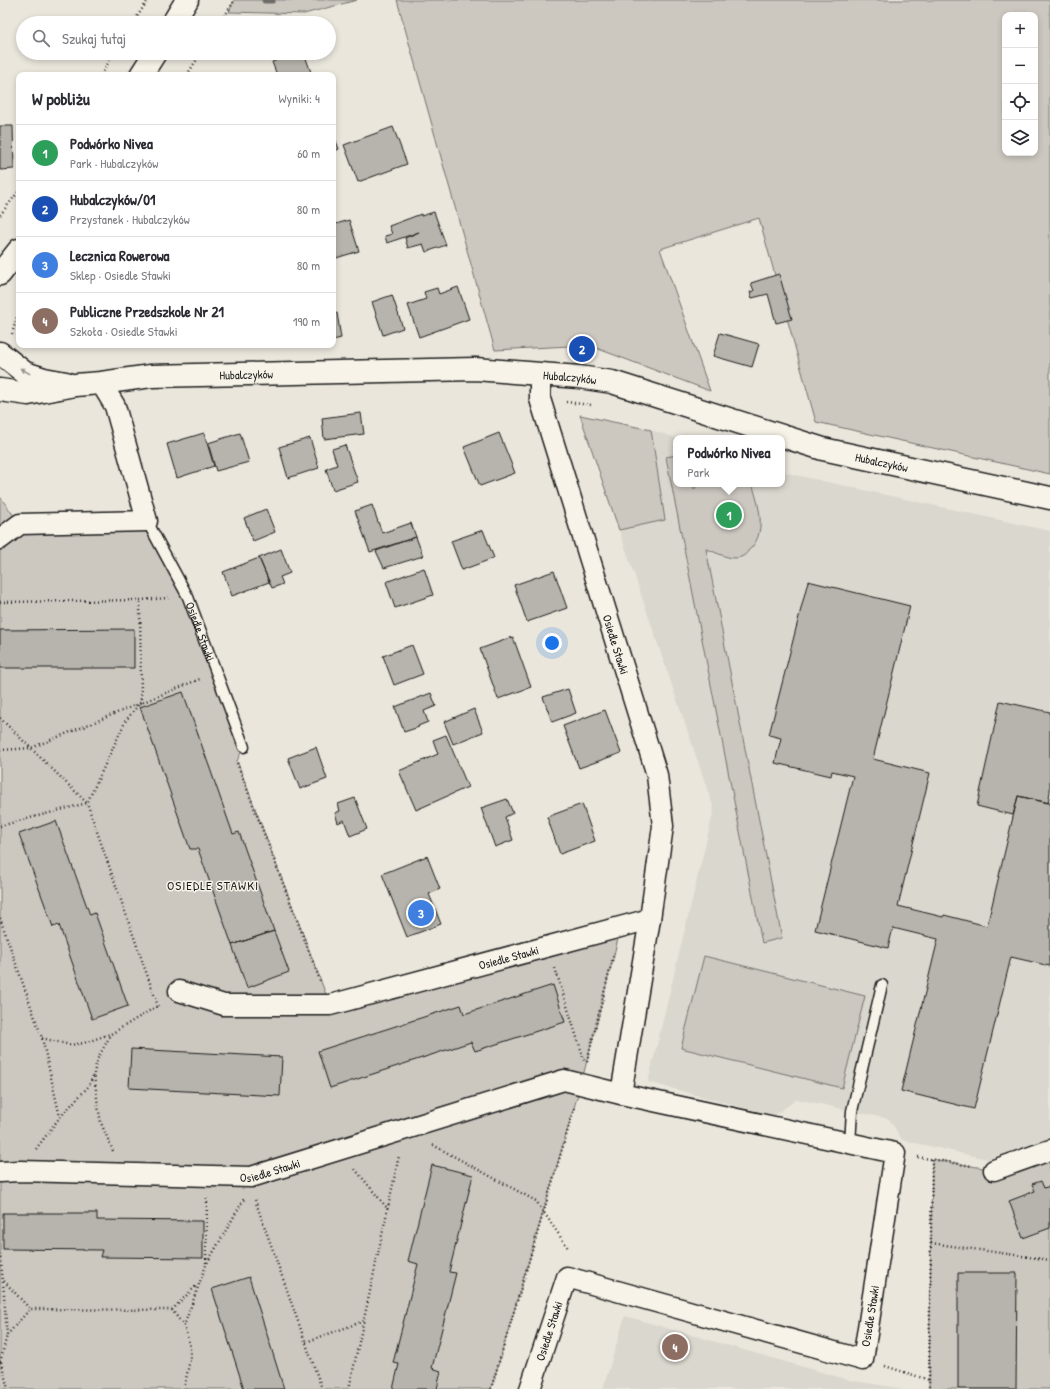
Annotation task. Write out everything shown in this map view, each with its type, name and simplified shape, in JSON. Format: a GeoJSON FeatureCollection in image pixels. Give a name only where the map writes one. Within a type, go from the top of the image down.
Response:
{"type":"FeatureCollection","features":[{"type":"Feature","properties":{"kind":"street"},"geometry":{"type":"LineString","coordinates":[[177,16],[187,0]]}},
{"type":"Feature","properties":{"kind":"street"},"geometry":{"type":"LineString","coordinates":[[143,72],[151,60]]}},
{"type":"Feature","properties":{"kind":"street"},"geometry":{"type":"LineString","coordinates":[[0,274],[16,254]]}},
{"type":"Feature","properties":{"kind":"street","name":"Hubalczyków"},"geometry":{"type":"LineString","coordinates":[[0,353],[25,373],[44,379],[75,385]]}},
{"type":"Feature","properties":{"kind":"street","name":"Hubalczyków"},"geometry":{"type":"LineString","coordinates":[[0,390],[28,394],[75,385],[151,376],[467,369],[579,377],[612,382],[779,435]]}},
{"type":"Feature","properties":{"kind":"street","name":"Osiedle Stawki"},"geometry":{"type":"LineString","coordinates":[[540,374],[540,399],[657,775],[662,826],[650,919],[621,1094]]}},
{"type":"Feature","properties":{"kind":"street","name":"Osiedle Stawki"},"geometry":{"type":"LineString","coordinates":[[101,383],[115,406],[147,521]]}},
{"type":"Feature","properties":{"kind":"street","name":"Hubalczyków"},"geometry":{"type":"LineString","coordinates":[[785,437],[823,449],[1050,498]]}},
{"type":"Feature","properties":{"kind":"street"},"geometry":{"type":"LineString","coordinates":[[0,539],[20,524],[147,521]]}},
{"type":"Feature","properties":{"kind":"street","name":"Osiedle Stawki"},"geometry":{"type":"LineString","coordinates":[[179,991],[224,1005],[330,1005],[650,919]]}},
{"type":"Feature","properties":{"kind":"street","name":"Osiedle Stawki"},"geometry":{"type":"LineString","coordinates":[[0,1172],[20,1171],[208,1176],[251,1182],[339,1150],[564,1080],[621,1094],[895,1154],[863,1360],[567,1277],[530,1389]]}},
{"type":"Feature","properties":{"kind":"street"},"geometry":{"type":"LineString","coordinates":[[994,1170],[1050,1150]]}},
{"type":"Feature","properties":{"kind":"lane","name":"Osiedle Stawki"},"geometry":{"type":"LineString","coordinates":[[147,521],[188,597],[244,747]]}},
{"type":"Feature","properties":{"kind":"lane"},"geometry":{"type":"LineString","coordinates":[[850,1144],[852,1111],[882,985]]}},
{"type":"Feature","properties":{"kind":"path"},"geometry":{"type":"LineString","coordinates":[[138,16],[148,0]]}},
{"type":"Feature","properties":{"kind":"path"},"geometry":{"type":"LineString","coordinates":[[225,16],[235,0]]}},
{"type":"Feature","properties":{"kind":"path"},"geometry":{"type":"LineString","coordinates":[[102,72],[110,60]]}},
{"type":"Feature","properties":{"kind":"path"},"geometry":{"type":"LineString","coordinates":[[189,72],[197,60]]}},
{"type":"Feature","properties":{"kind":"path"},"geometry":{"type":"LineString","coordinates":[[0,215],[16,195]]}},
{"type":"Feature","properties":{"kind":"path"},"geometry":{"type":"LineString","coordinates":[[540,399],[597,406]]}},
{"type":"Feature","properties":{"kind":"path"},"geometry":{"type":"LineString","coordinates":[[0,602],[140,600],[188,597]]}},
{"type":"Feature","properties":{"kind":"path"},"geometry":{"type":"LineString","coordinates":[[87,803],[126,720],[141,702],[140,600]]}},
{"type":"Feature","properties":{"kind":"path"},"geometry":{"type":"LineString","coordinates":[[0,750],[31,748],[216,672]]}},
{"type":"Feature","properties":{"kind":"path"},"geometry":{"type":"LineString","coordinates":[[0,718],[87,803],[158,1006]]}},
{"type":"Feature","properties":{"kind":"path"},"geometry":{"type":"LineString","coordinates":[[244,747],[236,761],[330,1005]]}},
{"type":"Feature","properties":{"kind":"path"},"geometry":{"type":"LineString","coordinates":[[0,826],[87,803]]}},
{"type":"Feature","properties":{"kind":"path"},"geometry":{"type":"LineString","coordinates":[[0,918],[42,1038],[60,1117]]}},
{"type":"Feature","properties":{"kind":"path"},"geometry":{"type":"LineString","coordinates":[[548,946],[586,1067],[620,927]]}},
{"type":"Feature","properties":{"kind":"path"},"geometry":{"type":"LineString","coordinates":[[42,1038],[70,1044],[84,1043],[111,1034],[158,1006],[179,991]]}},
{"type":"Feature","properties":{"kind":"path"},"geometry":{"type":"LineString","coordinates":[[20,1171],[60,1117],[88,1087],[94,1073],[97,1060],[111,1034]]}},
{"type":"Feature","properties":{"kind":"path"},"geometry":{"type":"LineString","coordinates":[[94,1073],[101,1123],[109,1140],[121,1174]]}},
{"type":"Feature","properties":{"kind":"path"},"geometry":{"type":"LineString","coordinates":[[491,1389],[581,1084]]}},
{"type":"Feature","properties":{"kind":"path"},"geometry":{"type":"LineString","coordinates":[[349,1389],[405,1130],[536,1201],[543,1214],[568,1248]]}},
{"type":"Feature","properties":{"kind":"path"},"geometry":{"type":"LineString","coordinates":[[339,1150],[388,1209]]}},
{"type":"Feature","properties":{"kind":"path"},"geometry":{"type":"LineString","coordinates":[[895,1154],[994,1170]]}},
{"type":"Feature","properties":{"kind":"path"},"geometry":{"type":"LineString","coordinates":[[929,1389],[932,1159]]}},
{"type":"Feature","properties":{"kind":"path"},"geometry":{"type":"LineString","coordinates":[[206,1265],[208,1176]]}},
{"type":"Feature","properties":{"kind":"path"},"geometry":{"type":"LineString","coordinates":[[184,1326],[206,1265],[251,1182]]}},
{"type":"Feature","properties":{"kind":"path"},"geometry":{"type":"LineString","coordinates":[[251,1182],[322,1389]]}},
{"type":"Feature","properties":{"kind":"path"},"geometry":{"type":"LineString","coordinates":[[930,1244],[1050,1260]]}},
{"type":"Feature","properties":{"kind":"path"},"geometry":{"type":"LineString","coordinates":[[0,1254],[4,1281],[7,1336],[0,1363],[8,1389]]}},
{"type":"Feature","properties":{"kind":"path"},"geometry":{"type":"LineString","coordinates":[[4,1281],[30,1309],[172,1310],[198,1284]]}},
{"type":"Feature","properties":{"kind":"path"},"geometry":{"type":"LineString","coordinates":[[7,1336],[30,1309]]}},
{"type":"Feature","properties":{"kind":"path"},"geometry":{"type":"LineString","coordinates":[[172,1310],[184,1326],[190,1346],[190,1359],[184,1389]]}},
{"type":"Feature","properties":{"kind":"path"},"geometry":{"type":"LineString","coordinates":[[306,1342],[364,1321]]}},
{"type":"Feature","properties":{"kind":"path"},"geometry":{"type":"LineString","coordinates":[[863,1360],[929,1380]]}},
{"type":"Feature","properties":{"kind":"shaded area"},"geometry":{"type":"Polygon","coordinates":[[[234,0],[357,0],[304,14],[229,12],[234,0]]]}},
{"type":"Feature","properties":{"kind":"shaded area"},"geometry":{"type":"Polygon","coordinates":[[[397,0],[1050,0],[1050,474],[816,422],[759,218],[660,249],[710,391],[588,345],[495,350],[397,0]]]}},
{"type":"Feature","properties":{"kind":"shaded area"},"geometry":{"type":"Polygon","coordinates":[[[580,415],[651,430],[673,437],[673,487],[785,487],[785,473],[1050,531],[1050,1138],[996,1161],[902,1140],[889,1119],[797,1099],[774,1116],[648,1082],[714,809],[580,415]]]}},
{"type":"Feature","properties":{"kind":"shaded area"},"geometry":{"type":"Polygon","coordinates":[[[580,415],[651,430],[665,520],[619,530],[580,415]]]}},
{"type":"Feature","properties":{"kind":"shaded area"},"geometry":{"type":"Polygon","coordinates":[[[673,456],[673,487],[694,487],[694,490],[696,487],[753,487],[759,510],[760,528],[758,536],[754,544],[744,555],[737,558],[732,558],[706,549],[782,938],[762,943],[666,457],[673,456]]]}},
{"type":"Feature","properties":{"kind":"shaded area"},"geometry":{"type":"Polygon","coordinates":[[[0,497],[20,524],[147,521],[188,597],[244,747],[237,761],[330,1005],[621,927],[581,1084],[491,1389],[0,1389],[0,497]]]}},
{"type":"Feature","properties":{"kind":"shaded area"},"geometry":{"type":"Polygon","coordinates":[[[704,956],[865,996],[842,1088],[681,1048],[704,956]]]}},
{"type":"Feature","properties":{"kind":"shaded area"},"geometry":{"type":"Polygon","coordinates":[[[1050,1150],[1050,1389],[929,1389],[932,1159],[994,1170],[1050,1150]]]}},
{"type":"Feature","properties":{"kind":"shaded area"},"geometry":{"type":"Polygon","coordinates":[[[625,1316],[849,1380],[904,1389],[603,1389],[625,1316]]]}},
{"type":"Feature","properties":{"kind":"building"},"geometry":{"type":"Polygon","coordinates":[[[277,60],[307,60],[311,72],[276,72],[272,62],[277,60]]]}},
{"type":"Feature","properties":{"kind":"building"},"geometry":{"type":"Polygon","coordinates":[[[0,126],[13,126],[14,169],[0,170],[0,126]]]}},
{"type":"Feature","properties":{"kind":"building"},"geometry":{"type":"Polygon","coordinates":[[[393,127],[407,164],[358,182],[344,145],[393,127]]]}},
{"type":"Feature","properties":{"kind":"building"},"geometry":{"type":"Polygon","coordinates":[[[336,141],[339,149],[336,150],[336,141]]]}},
{"type":"Feature","properties":{"kind":"building"},"geometry":{"type":"Polygon","coordinates":[[[434,212],[446,245],[426,252],[423,244],[408,248],[405,238],[419,232],[387,243],[385,236],[392,234],[389,226],[421,214],[421,216],[434,212]]]}},
{"type":"Feature","properties":{"kind":"building"},"geometry":{"type":"Polygon","coordinates":[[[349,220],[359,251],[336,258],[336,224],[349,220]]]}},
{"type":"Feature","properties":{"kind":"building"},"geometry":{"type":"Polygon","coordinates":[[[779,274],[792,319],[776,323],[768,294],[752,298],[750,292],[754,291],[751,283],[779,274]]]}},
{"type":"Feature","properties":{"kind":"building"},"geometry":{"type":"Polygon","coordinates":[[[458,287],[469,319],[419,337],[408,305],[426,299],[424,292],[437,288],[439,294],[458,287]]]}},
{"type":"Feature","properties":{"kind":"building"},"geometry":{"type":"Polygon","coordinates":[[[392,295],[403,328],[383,335],[372,302],[392,295]]]}},
{"type":"Feature","properties":{"kind":"building"},"geometry":{"type":"Polygon","coordinates":[[[336,313],[341,338],[336,339],[336,313]]]}},
{"type":"Feature","properties":{"kind":"building"},"geometry":{"type":"Polygon","coordinates":[[[720,333],[759,344],[752,367],[713,356],[720,333]]]}},
{"type":"Feature","properties":{"kind":"building"},"geometry":{"type":"Polygon","coordinates":[[[361,413],[364,434],[324,439],[322,418],[361,413]]]}},
{"type":"Feature","properties":{"kind":"building"},"geometry":{"type":"Polygon","coordinates":[[[204,433],[214,466],[177,478],[167,444],[204,433]]]}},
{"type":"Feature","properties":{"kind":"building"},"geometry":{"type":"Polygon","coordinates":[[[240,433],[249,462],[216,471],[208,443],[240,433]]]}},
{"type":"Feature","properties":{"kind":"building"},"geometry":{"type":"Polygon","coordinates":[[[499,433],[515,473],[480,486],[464,447],[499,433]]]}},
{"type":"Feature","properties":{"kind":"building"},"geometry":{"type":"Polygon","coordinates":[[[310,438],[319,468],[288,478],[279,447],[310,438]]]}},
{"type":"Feature","properties":{"kind":"building"},"geometry":{"type":"Polygon","coordinates":[[[345,445],[358,482],[333,490],[326,469],[337,465],[332,449],[345,445]]]}},
{"type":"Feature","properties":{"kind":"building"},"geometry":{"type":"Polygon","coordinates":[[[372,505],[382,533],[411,523],[416,537],[370,552],[355,511],[372,505]]]}},
{"type":"Feature","properties":{"kind":"building"},"geometry":{"type":"Polygon","coordinates":[[[266,509],[275,532],[253,541],[244,518],[266,509]]]}},
{"type":"Feature","properties":{"kind":"building"},"geometry":{"type":"Polygon","coordinates":[[[483,530],[494,558],[462,570],[451,541],[483,530]]]}},
{"type":"Feature","properties":{"kind":"building"},"geometry":{"type":"Polygon","coordinates":[[[416,537],[423,556],[384,568],[376,551],[416,537]]]}},
{"type":"Feature","properties":{"kind":"building"},"geometry":{"type":"Polygon","coordinates":[[[281,549],[290,573],[280,577],[283,584],[272,588],[259,558],[281,549]]]}},
{"type":"Feature","properties":{"kind":"building"},"geometry":{"type":"Polygon","coordinates":[[[259,558],[269,582],[232,596],[223,572],[259,558]]]}},
{"type":"Feature","properties":{"kind":"building"},"geometry":{"type":"Polygon","coordinates":[[[424,568],[433,595],[395,608],[386,582],[424,568]]]}},
{"type":"Feature","properties":{"kind":"building"},"geometry":{"type":"Polygon","coordinates":[[[554,571],[567,608],[527,622],[514,585],[554,571]]]}},
{"type":"Feature","properties":{"kind":"building"},"geometry":{"type":"Polygon","coordinates":[[[808,581],[910,606],[873,759],[930,773],[898,906],[943,917],[944,915],[987,926],[1018,796],[1050,803],[1050,966],[1011,957],[974,1109],[901,1091],[938,939],[893,928],[888,948],[815,930],[853,776],[832,771],[831,776],[775,763],[781,738],[769,735],[808,581]]]}},
{"type":"Feature","properties":{"kind":"building"},"geometry":{"type":"Polygon","coordinates":[[[134,629],[134,668],[0,668],[0,630],[134,629]]]}},
{"type":"Feature","properties":{"kind":"building"},"geometry":{"type":"Polygon","coordinates":[[[513,637],[531,687],[498,699],[480,649],[513,637]]]}},
{"type":"Feature","properties":{"kind":"building"},"geometry":{"type":"Polygon","coordinates":[[[412,645],[423,674],[394,685],[383,656],[412,645]]]}},
{"type":"Feature","properties":{"kind":"building"},"geometry":{"type":"Polygon","coordinates":[[[568,689],[576,713],[552,722],[543,697],[568,689]]]}},
{"type":"Feature","properties":{"kind":"building"},"geometry":{"type":"Polygon","coordinates":[[[183,692],[233,834],[239,832],[274,931],[232,945],[198,849],[190,849],[140,707],[183,692]]]}},
{"type":"Feature","properties":{"kind":"building"},"geometry":{"type":"Polygon","coordinates":[[[431,693],[436,706],[424,711],[428,722],[404,732],[395,707],[431,693]]]}},
{"type":"Feature","properties":{"kind":"building"},"geometry":{"type":"Polygon","coordinates":[[[1000,701],[1050,712],[1050,792],[1048,803],[1018,796],[1013,815],[977,806],[1000,701]]]}},
{"type":"Feature","properties":{"kind":"building"},"geometry":{"type":"Polygon","coordinates":[[[474,709],[483,732],[453,744],[444,722],[474,709]]]}},
{"type":"Feature","properties":{"kind":"building"},"geometry":{"type":"Polygon","coordinates":[[[605,710],[621,753],[579,768],[563,726],[605,710]]]}},
{"type":"Feature","properties":{"kind":"building"},"geometry":{"type":"Polygon","coordinates":[[[446,735],[468,787],[416,810],[399,771],[438,754],[433,740],[446,735]]]}},
{"type":"Feature","properties":{"kind":"building"},"geometry":{"type":"Polygon","coordinates":[[[316,747],[327,779],[300,789],[288,758],[316,747]]]}},
{"type":"Feature","properties":{"kind":"building"},"geometry":{"type":"Polygon","coordinates":[[[355,798],[367,829],[350,836],[344,820],[338,823],[335,813],[340,811],[338,804],[355,798]]]}},
{"type":"Feature","properties":{"kind":"building"},"geometry":{"type":"Polygon","coordinates":[[[507,799],[513,813],[505,817],[513,840],[495,847],[481,808],[507,799]]]}},
{"type":"Feature","properties":{"kind":"building"},"geometry":{"type":"Polygon","coordinates":[[[582,804],[595,841],[560,854],[547,817],[582,804]]]}},
{"type":"Feature","properties":{"kind":"building"},"geometry":{"type":"Polygon","coordinates":[[[56,821],[90,915],[95,913],[128,1006],[92,1019],[59,925],[53,927],[19,834],[56,821]]]}},
{"type":"Feature","properties":{"kind":"building"},"geometry":{"type":"Polygon","coordinates":[[[427,856],[440,889],[429,894],[441,924],[407,937],[382,874],[427,856]]]}},
{"type":"Feature","properties":{"kind":"building"},"geometry":{"type":"Polygon","coordinates":[[[274,931],[289,972],[247,988],[232,945],[274,931]]]}},
{"type":"Feature","properties":{"kind":"building"},"geometry":{"type":"Polygon","coordinates":[[[553,985],[565,1022],[475,1051],[471,1042],[330,1088],[318,1051],[461,1005],[464,1014],[553,985]]]}},
{"type":"Feature","properties":{"kind":"building"},"geometry":{"type":"Polygon","coordinates":[[[131,1049],[282,1057],[280,1096],[129,1088],[131,1049]]]}},
{"type":"Feature","properties":{"kind":"building"},"geometry":{"type":"Polygon","coordinates":[[[432,1165],[473,1175],[449,1272],[456,1273],[432,1368],[441,1371],[437,1389],[393,1389],[399,1364],[393,1363],[418,1264],[408,1261],[432,1165]]]}},
{"type":"Feature","properties":{"kind":"building"},"geometry":{"type":"Polygon","coordinates":[[[1041,1181],[1044,1188],[1050,1186],[1050,1228],[1023,1238],[1009,1201],[1035,1191],[1032,1184],[1041,1181]]]}},
{"type":"Feature","properties":{"kind":"building"},"geometry":{"type":"Polygon","coordinates":[[[3,1213],[97,1213],[97,1220],[203,1221],[203,1258],[100,1257],[102,1250],[3,1249],[3,1213]]]}},
{"type":"Feature","properties":{"kind":"building"},"geometry":{"type":"Polygon","coordinates":[[[958,1273],[1017,1273],[1016,1389],[958,1389],[958,1273]]]}},
{"type":"Feature","properties":{"kind":"building"},"geometry":{"type":"Polygon","coordinates":[[[249,1277],[284,1389],[244,1389],[212,1289],[249,1277]]]}},
{"type":"Feature","properties":{"kind":"waterway"},"geometry":{"type":"LineString","coordinates":[[265,0],[272,0]]}},
{"type":"Feature","properties":{"kind":"place","name":"Hubalczyków/01"},"geometry":{"type":"Point","coordinates":[582,349]}},
{"type":"Feature","properties":{"kind":"place","name":"Podwórko Nivea"},"geometry":{"type":"Point","coordinates":[729,515]}},
{"type":"Feature","properties":{"kind":"place","name":"Lecznica Rowerowa"},"geometry":{"type":"Point","coordinates":[421,913]}},
{"type":"Feature","properties":{"kind":"place","name":"Publiczne Przedszkole Nr 21"},"geometry":{"type":"Point","coordinates":[675,1347]}},
{"type":"Feature","properties":{"kind":"district","name":"OSIEDLE STAWKI"},"geometry":{"type":"Point","coordinates":[213,885]}}]}
